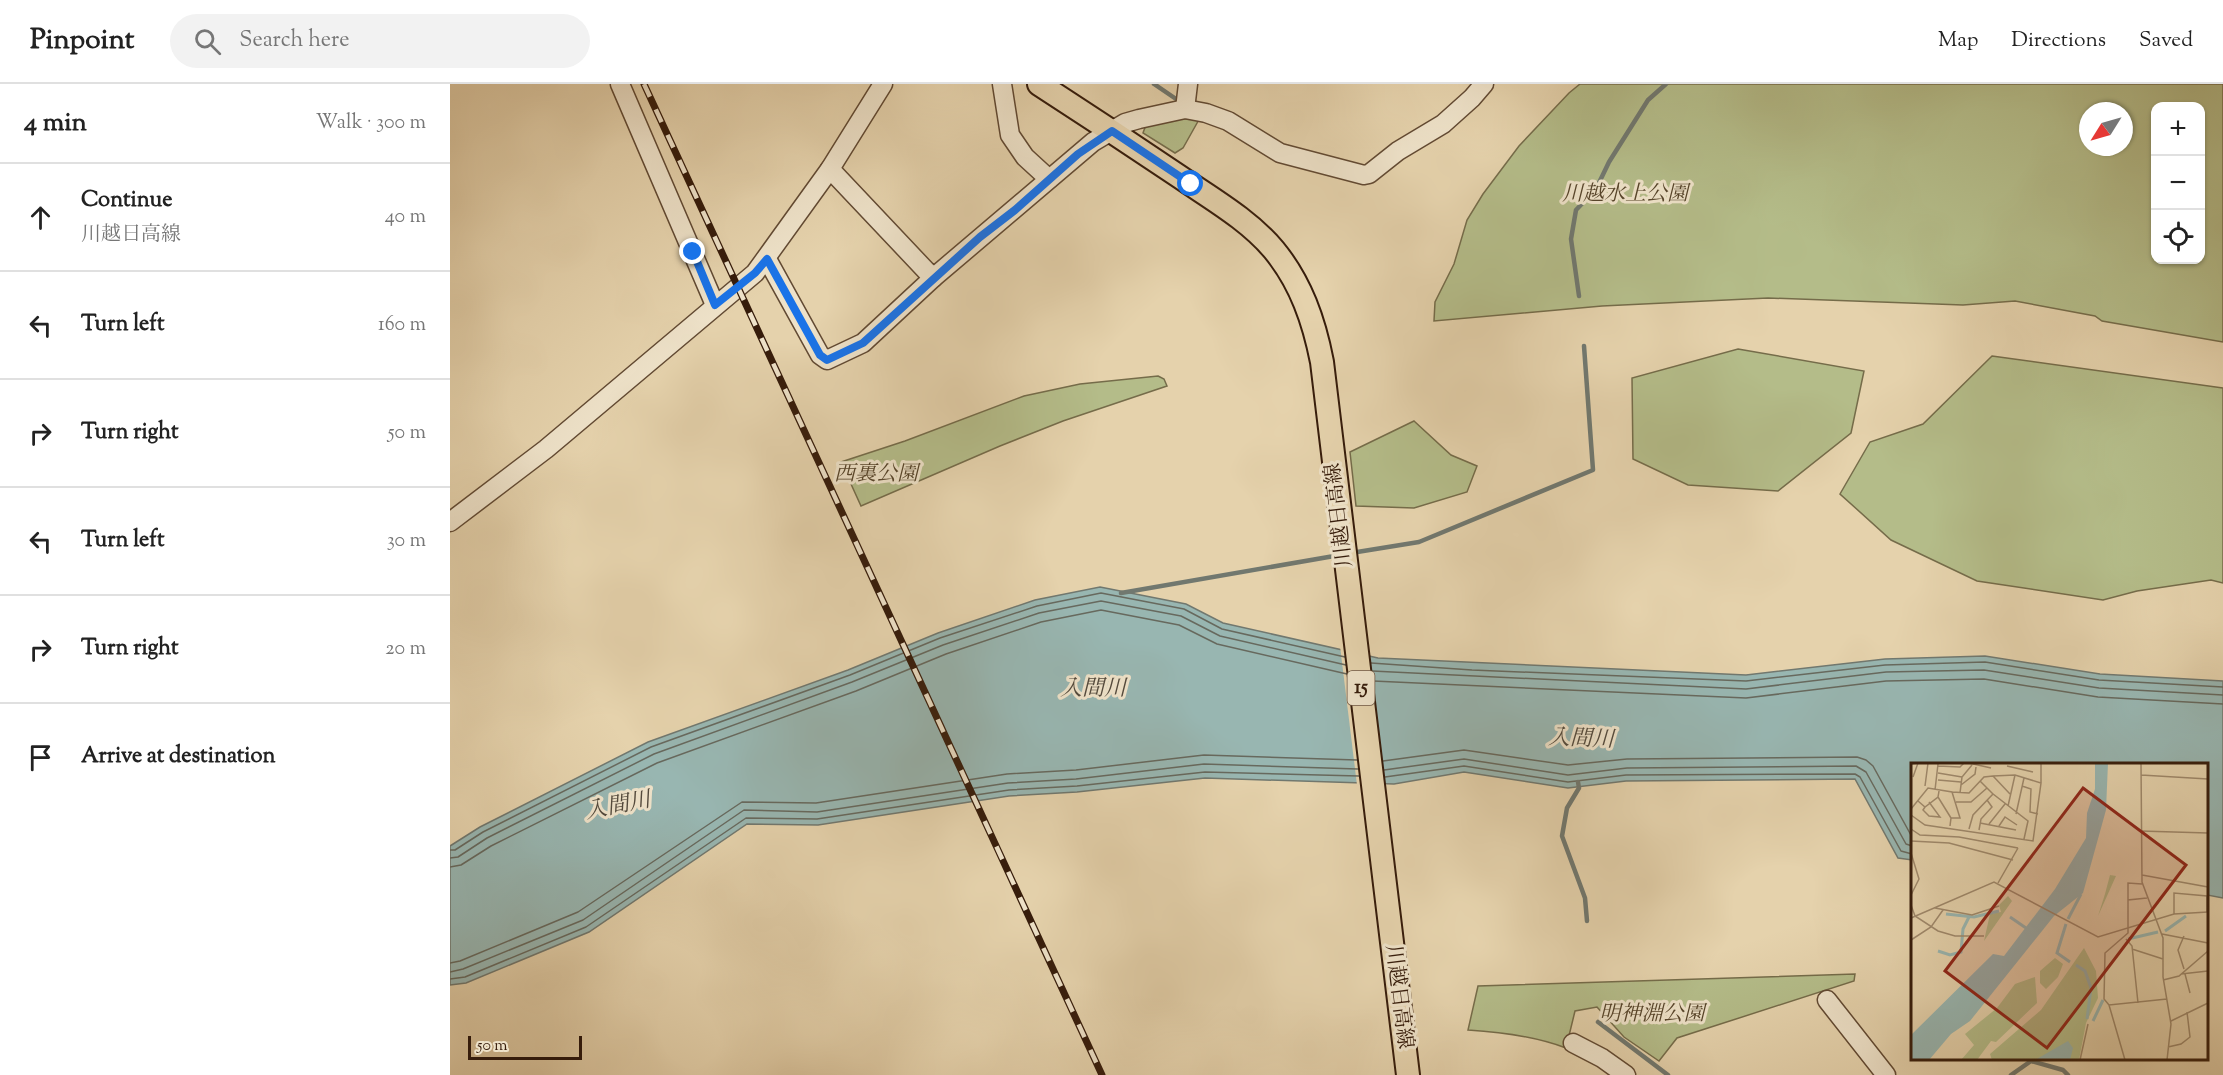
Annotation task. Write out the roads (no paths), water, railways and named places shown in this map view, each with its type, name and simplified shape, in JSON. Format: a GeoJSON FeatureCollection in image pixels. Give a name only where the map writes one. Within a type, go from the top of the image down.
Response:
{"type":"FeatureCollection","features":[{"type":"Feature","properties":{"kind":"main road","name":"川越日高線"},"geometry":{"type":"LineString","coordinates":[[1039,84],[1235,216],[1274,250],[1300,291],[1310,312],[1322,362],[1408,1075]]}},
{"type":"Feature","properties":{"kind":"street"},"geometry":{"type":"LineString","coordinates":[[620,84],[715,305]]}},
{"type":"Feature","properties":{"kind":"street"},"geometry":{"type":"LineString","coordinates":[[450,521],[546,449],[755,273],[830,169],[883,84]]}},
{"type":"Feature","properties":{"kind":"street"},"geometry":{"type":"LineString","coordinates":[[1002,84],[1010,135],[1025,157],[1050,179]]}},
{"type":"Feature","properties":{"kind":"street"},"geometry":{"type":"LineString","coordinates":[[1185,109],[1188,84]]}},
{"type":"Feature","properties":{"kind":"street"},"geometry":{"type":"LineString","coordinates":[[767,259],[820,355],[827,360],[863,343],[933,278],[1093,142],[1132,121],[1185,109],[1206,113],[1228,121],[1280,153],[1364,175],[1369,174],[1398,151],[1443,124],[1484,84]]}},
{"type":"Feature","properties":{"kind":"street"},"geometry":{"type":"LineString","coordinates":[[830,169],[933,278]]}},
{"type":"Feature","properties":{"kind":"street"},"geometry":{"type":"LineString","coordinates":[[1827,1000],[1886,1075]]}},
{"type":"Feature","properties":{"kind":"street"},"geometry":{"type":"LineString","coordinates":[[1573,1043],[1602,1058],[1626,1075]]}},
{"type":"Feature","properties":{"kind":"water","name":"入間川"},"geometry":{"type":"Polygon","coordinates":[[[1100,587],[1186,604],[1223,623],[1378,658],[1746,675],[1885,659],[1985,656],[2100,674],[2223,681],[2223,898],[2208,895],[2208,763],[1911,763],[1911,860],[1898,858],[1855,779],[1626,781],[1568,788],[1464,772],[1394,784],[1205,778],[1077,792],[1009,796],[818,825],[747,824],[589,932],[466,983],[450,985],[450,846],[480,827],[648,742],[848,670],[938,633],[1035,600],[1100,587]]]}},
{"type":"Feature","properties":{"kind":"waterway"},"geometry":{"type":"LineString","coordinates":[[1154,84],[1179,101]]}},
{"type":"Feature","properties":{"kind":"waterway"},"geometry":{"type":"LineString","coordinates":[[1579,296],[1571,239],[1576,210],[1596,189],[1609,162],[1648,100],[1666,84]]}},
{"type":"Feature","properties":{"kind":"waterway"},"geometry":{"type":"LineString","coordinates":[[1351,553],[1419,542],[1593,470],[1584,346]]}},
{"type":"Feature","properties":{"kind":"waterway"},"geometry":{"type":"LineString","coordinates":[[1121,593],[1340,555]]}},
{"type":"Feature","properties":{"kind":"waterway"},"geometry":{"type":"LineString","coordinates":[[1578,782],[1579,788],[1567,808],[1562,836],[1585,898],[1587,921]]}},
{"type":"Feature","properties":{"kind":"waterway"},"geometry":{"type":"LineString","coordinates":[[1598,1022],[1668,1075]]}},
{"type":"Feature","properties":{"kind":"waterway"},"geometry":{"type":"LineString","coordinates":[[2011,1075],[2031,1061],[2063,1070],[2068,1075]]}},
{"type":"Feature","properties":{"kind":"railway"},"geometry":{"type":"LineString","coordinates":[[644,84],[1102,1075]]}},
{"type":"Feature","properties":{"kind":"park label","name":"川越水上公園"},"geometry":{"type":"Point","coordinates":[1625,195]}},
{"type":"Feature","properties":{"kind":"park label","name":"西裏公園"},"geometry":{"type":"Point","coordinates":[876,475]}},
{"type":"Feature","properties":{"kind":"park label","name":"明神淵公園"},"geometry":{"type":"Point","coordinates":[1652,1015]}}]}
